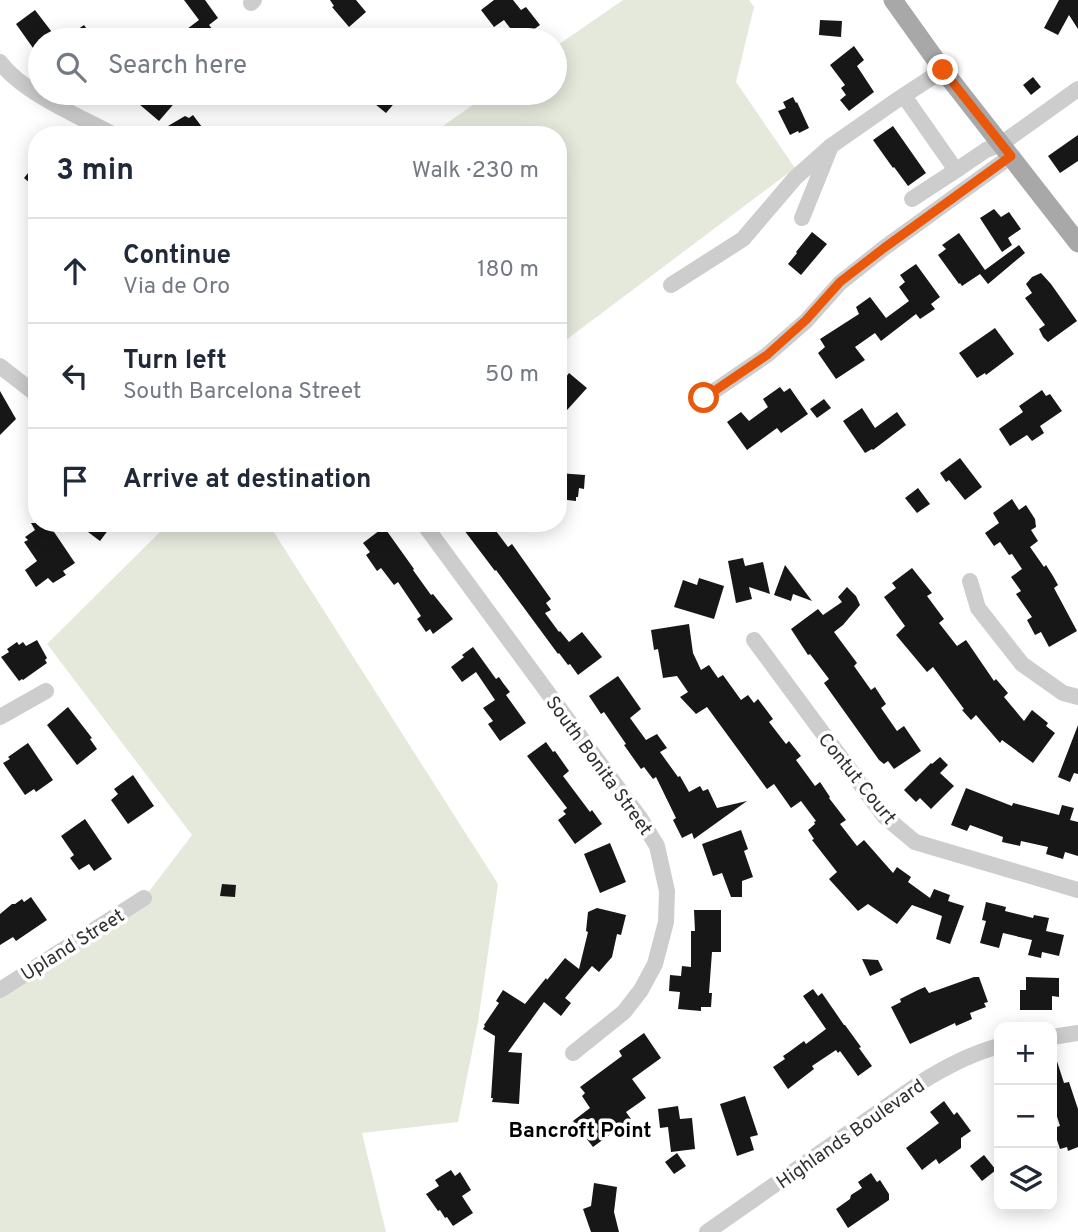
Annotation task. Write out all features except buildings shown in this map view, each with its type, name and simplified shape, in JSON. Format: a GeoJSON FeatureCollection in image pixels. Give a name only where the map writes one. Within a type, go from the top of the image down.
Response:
{"type":"FeatureCollection","features":[{"type":"Feature","properties":{"kind":"main road"},"geometry":{"type":"LineString","coordinates":[[893,0],[943,70],[1075,232]]}},
{"type":"Feature","properties":{"kind":"street"},"geometry":{"type":"LineString","coordinates":[[0,62],[28,89]]}},
{"type":"Feature","properties":{"kind":"street"},"geometry":{"type":"LineString","coordinates":[[671,285],[743,239],[795,178],[831,146],[943,70]]}},
{"type":"Feature","properties":{"kind":"street"},"geometry":{"type":"LineString","coordinates":[[704,398],[777,346],[806,320],[840,282],[1078,89]]}},
{"type":"Feature","properties":{"kind":"street"},"geometry":{"type":"LineString","coordinates":[[904,96],[953,166],[958,169]]}},
{"type":"Feature","properties":{"kind":"street"},"geometry":{"type":"LineString","coordinates":[[58,105],[97,126]]}},
{"type":"Feature","properties":{"kind":"street"},"geometry":{"type":"LineString","coordinates":[[802,218],[831,146]]}},
{"type":"Feature","properties":{"kind":"street"},"geometry":{"type":"LineString","coordinates":[[912,199],[986,150],[1006,150]]}},
{"type":"Feature","properties":{"kind":"street"},"geometry":{"type":"LineString","coordinates":[[0,366],[28,387]]}},
{"type":"Feature","properties":{"kind":"street","name":"South Bonita Street"},"geometry":{"type":"LineString","coordinates":[[430,532],[640,818],[657,846],[667,891],[666,922],[655,964],[641,990],[624,1012],[573,1053]]}},
{"type":"Feature","properties":{"kind":"street"},"geometry":{"type":"LineString","coordinates":[[970,581],[978,608],[1022,664],[1063,693],[1078,697]]}},
{"type":"Feature","properties":{"kind":"street","name":"Contut Court"},"geometry":{"type":"LineString","coordinates":[[754,640],[884,817],[915,842],[1078,890]]}},
{"type":"Feature","properties":{"kind":"street"},"geometry":{"type":"LineString","coordinates":[[0,717],[46,691]]}},
{"type":"Feature","properties":{"kind":"street","name":"Upland Street"},"geometry":{"type":"LineString","coordinates":[[0,990],[144,898]]}},
{"type":"Feature","properties":{"kind":"street"},"geometry":{"type":"LineString","coordinates":[[1057,1036],[1078,1032]]}},
{"type":"Feature","properties":{"kind":"street","name":"Highlands Boulevard"},"geometry":{"type":"LineString","coordinates":[[707,1232],[903,1094],[939,1071],[994,1048]]}},
{"type":"Feature","properties":{"kind":"shaded area"},"geometry":{"type":"Polygon","coordinates":[[[623,0],[749,0],[754,7],[736,82],[795,168],[567,339],[567,126],[443,126],[473,105],[567,105],[567,39],[623,0]]]}},
{"type":"Feature","properties":{"kind":"shaded area"},"geometry":{"type":"Polygon","coordinates":[[[160,532],[274,532],[498,884],[478,1022],[458,1122],[362,1133],[386,1232],[0,1232],[0,995],[144,898],[192,835],[47,644],[160,532]]]}},
{"type":"Feature","properties":{"kind":"district","name":"Bancroft Point"},"geometry":{"type":"Point","coordinates":[580,1130]}},
{"type":"Feature","properties":{"kind":"route"},"geometry":{"type":"LineString","coordinates":[[704,398],[767,355],[806,320],[840,282],[1011,156],[943,70]]}}]}
